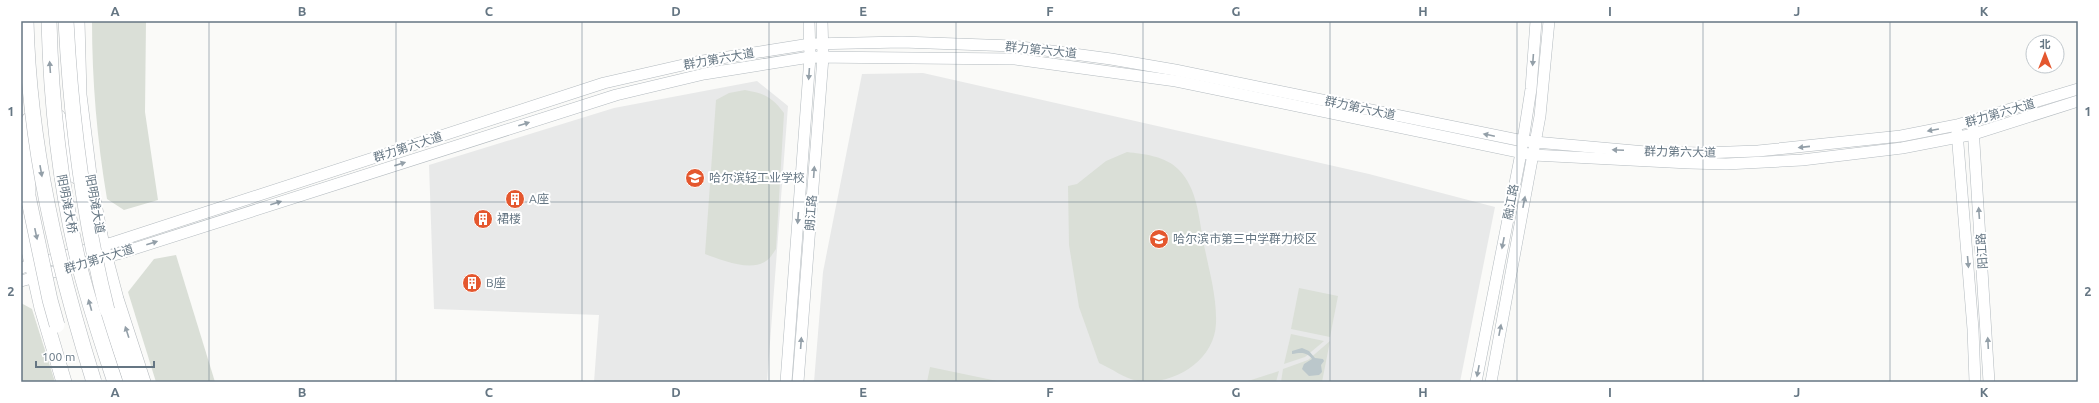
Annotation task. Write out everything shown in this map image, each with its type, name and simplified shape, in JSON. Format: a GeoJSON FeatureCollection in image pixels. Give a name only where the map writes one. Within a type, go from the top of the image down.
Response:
{"type":"FeatureCollection","features":[{"type":"Feature","properties":{"kind":"highway","name":"阳明滩大桥"},"geometry":{"type":"LineString","coordinates":[[26,21],[30,95],[38,159],[51,226],[69,301],[94,382]]}},
{"type":"Feature","properties":{"kind":"highway","name":"阳明滩大桥"},"geometry":{"type":"LineString","coordinates":[[49,21],[52,98],[63,181],[77,256],[94,318],[115,382]]}},
{"type":"Feature","properties":{"kind":"highway"},"geometry":{"type":"LineString","coordinates":[[66,21],[70,92],[82,194]]}},
{"type":"Feature","properties":{"kind":"highway","name":"阳明滩大道"},"geometry":{"type":"LineString","coordinates":[[77,21],[79,95],[90,184],[104,252],[116,299],[143,382]]}},
{"type":"Feature","properties":{"kind":"highway"},"geometry":{"type":"LineString","coordinates":[[28,196],[30,95]]}},
{"type":"Feature","properties":{"kind":"highway"},"geometry":{"type":"LineString","coordinates":[[52,98],[82,194],[107,310],[131,382]]}},
{"type":"Feature","properties":{"kind":"highway"},"geometry":{"type":"LineString","coordinates":[[21,159],[50,300],[74,382]]}},
{"type":"Feature","properties":{"kind":"highway"},"geometry":{"type":"LineString","coordinates":[[21,215],[27,273],[64,382]]}},
{"type":"Feature","properties":{"kind":"main road","name":"朗江路"},"geometry":{"type":"LineString","coordinates":[[786,382],[810,57],[809,21]]}},
{"type":"Feature","properties":{"kind":"main road","name":"朗江路"},"geometry":{"type":"LineString","coordinates":[[798,382],[823,58],[822,21]]}},
{"type":"Feature","properties":{"kind":"main road","name":"融江路"},"geometry":{"type":"LineString","coordinates":[[1476,382],[1523,141],[1531,89],[1536,21]]}},
{"type":"Feature","properties":{"kind":"main road","name":"融江路"},"geometry":{"type":"LineString","coordinates":[[1490,382],[1536,143],[1543,96],[1549,21]]}},
{"type":"Feature","properties":{"kind":"main road","name":"群力第六大道"},"geometry":{"type":"LineString","coordinates":[[104,252],[604,83],[696,62],[810,44],[902,42],[1014,46],[1110,59],[1191,73],[1523,141],[1646,152],[1702,153],[1758,151],[1865,141],[1957,126],[2078,89]]}},
{"type":"Feature","properties":{"kind":"main road","name":"群力第六大道"},"geometry":{"type":"LineString","coordinates":[[27,273],[104,252],[616,95],[704,74],[810,57],[1015,59],[1176,81],[1533,155],[1689,163],[1759,162],[1902,148],[1974,134],[2078,100]]}},
{"type":"Feature","properties":{"kind":"main road","name":"阳江路"},"geometry":{"type":"LineString","coordinates":[[1973,121],[1989,382]]}},
{"type":"Feature","properties":{"kind":"main road","name":"阳江路"},"geometry":{"type":"LineString","coordinates":[[1957,126],[1973,328],[1975,382]]}},
{"type":"Feature","properties":{"kind":"shaded area"},"geometry":{"type":"Polygon","coordinates":[[[92,21],[146,21],[145,112],[158,200],[124,210],[107,199],[100,155],[96,110],[92,21]]]}},
{"type":"Feature","properties":{"kind":"shaded area","name":"哈尔滨市第三中学群力校区"},"geometry":{"type":"Polygon","coordinates":[[[923,73],[1369,174],[1495,207],[1460,382],[814,382],[823,272],[862,74],[923,73]]]}},
{"type":"Feature","properties":{"kind":"shaded area","name":"哈尔滨轻工业学校"},"geometry":{"type":"Polygon","coordinates":[[[757,81],[788,106],[767,382],[594,382],[599,315],[434,309],[429,165],[614,108],[757,81]]]}},
{"type":"Feature","properties":{"kind":"shaded area"},"geometry":{"type":"Polygon","coordinates":[[[745,90],[758,93],[771,99],[784,113],[776,249],[767,260],[760,264],[752,265],[736,264],[705,254],[716,100],[729,93],[745,90]]]}},
{"type":"Feature","properties":{"kind":"shaded area"},"geometry":{"type":"Polygon","coordinates":[[[1127,152],[1154,156],[1167,161],[1178,169],[1190,185],[1197,205],[1215,303],[1216,323],[1214,337],[1208,349],[1200,359],[1190,368],[1178,375],[1151,382],[1133,380],[1099,363],[1079,307],[1069,245],[1068,186],[1077,184],[1106,161],[1127,152]]]}},
{"type":"Feature","properties":{"kind":"shaded area"},"geometry":{"type":"Polygon","coordinates":[[[176,255],[215,382],[156,382],[128,292],[154,259],[176,255]]]}},
{"type":"Feature","properties":{"kind":"shaded area"},"geometry":{"type":"Polygon","coordinates":[[[1299,288],[1338,296],[1330,337],[1291,329],[1299,288]]]}},
{"type":"Feature","properties":{"kind":"shaded area"},"geometry":{"type":"Polygon","coordinates":[[[21,303],[32,309],[55,382],[21,382],[21,303]]]}},
{"type":"Feature","properties":{"kind":"shaded area"},"geometry":{"type":"Polygon","coordinates":[[[1291,334],[1324,341],[1305,357],[1284,364],[1291,334]]]}},
{"type":"Feature","properties":{"kind":"shaded area"},"geometry":{"type":"Polygon","coordinates":[[[1330,341],[1322,382],[1281,382],[1283,369],[1308,360],[1330,341]]]}},
{"type":"Feature","properties":{"kind":"shaded area"},"geometry":{"type":"Polygon","coordinates":[[[1302,348],[1309,351],[1315,358],[1323,359],[1324,361],[1321,365],[1322,372],[1319,375],[1309,376],[1302,369],[1304,364],[1312,359],[1310,356],[1303,353],[1292,354],[1292,351],[1302,348]]]}},
{"type":"Feature","properties":{"kind":"shaded area"},"geometry":{"type":"Polygon","coordinates":[[[930,367],[1002,382],[927,382],[930,367]]]}},
{"type":"Feature","properties":{"kind":"shaded area"},"geometry":{"type":"Polygon","coordinates":[[[1279,371],[1276,382],[1245,382],[1279,371]]]}},
{"type":"Feature","properties":{"kind":"place","name":"哈尔滨轻工业学校"},"geometry":{"type":"Point","coordinates":[695,178]}},
{"type":"Feature","properties":{"kind":"place","name":"A座"},"geometry":{"type":"Point","coordinates":[515,199]}},
{"type":"Feature","properties":{"kind":"place","name":"裙楼"},"geometry":{"type":"Point","coordinates":[483,219]}},
{"type":"Feature","properties":{"kind":"place","name":"哈尔滨市第三中学群力校区"},"geometry":{"type":"Point","coordinates":[1159,239]}},
{"type":"Feature","properties":{"kind":"place","name":"B座"},"geometry":{"type":"Point","coordinates":[472,283]}}]}
